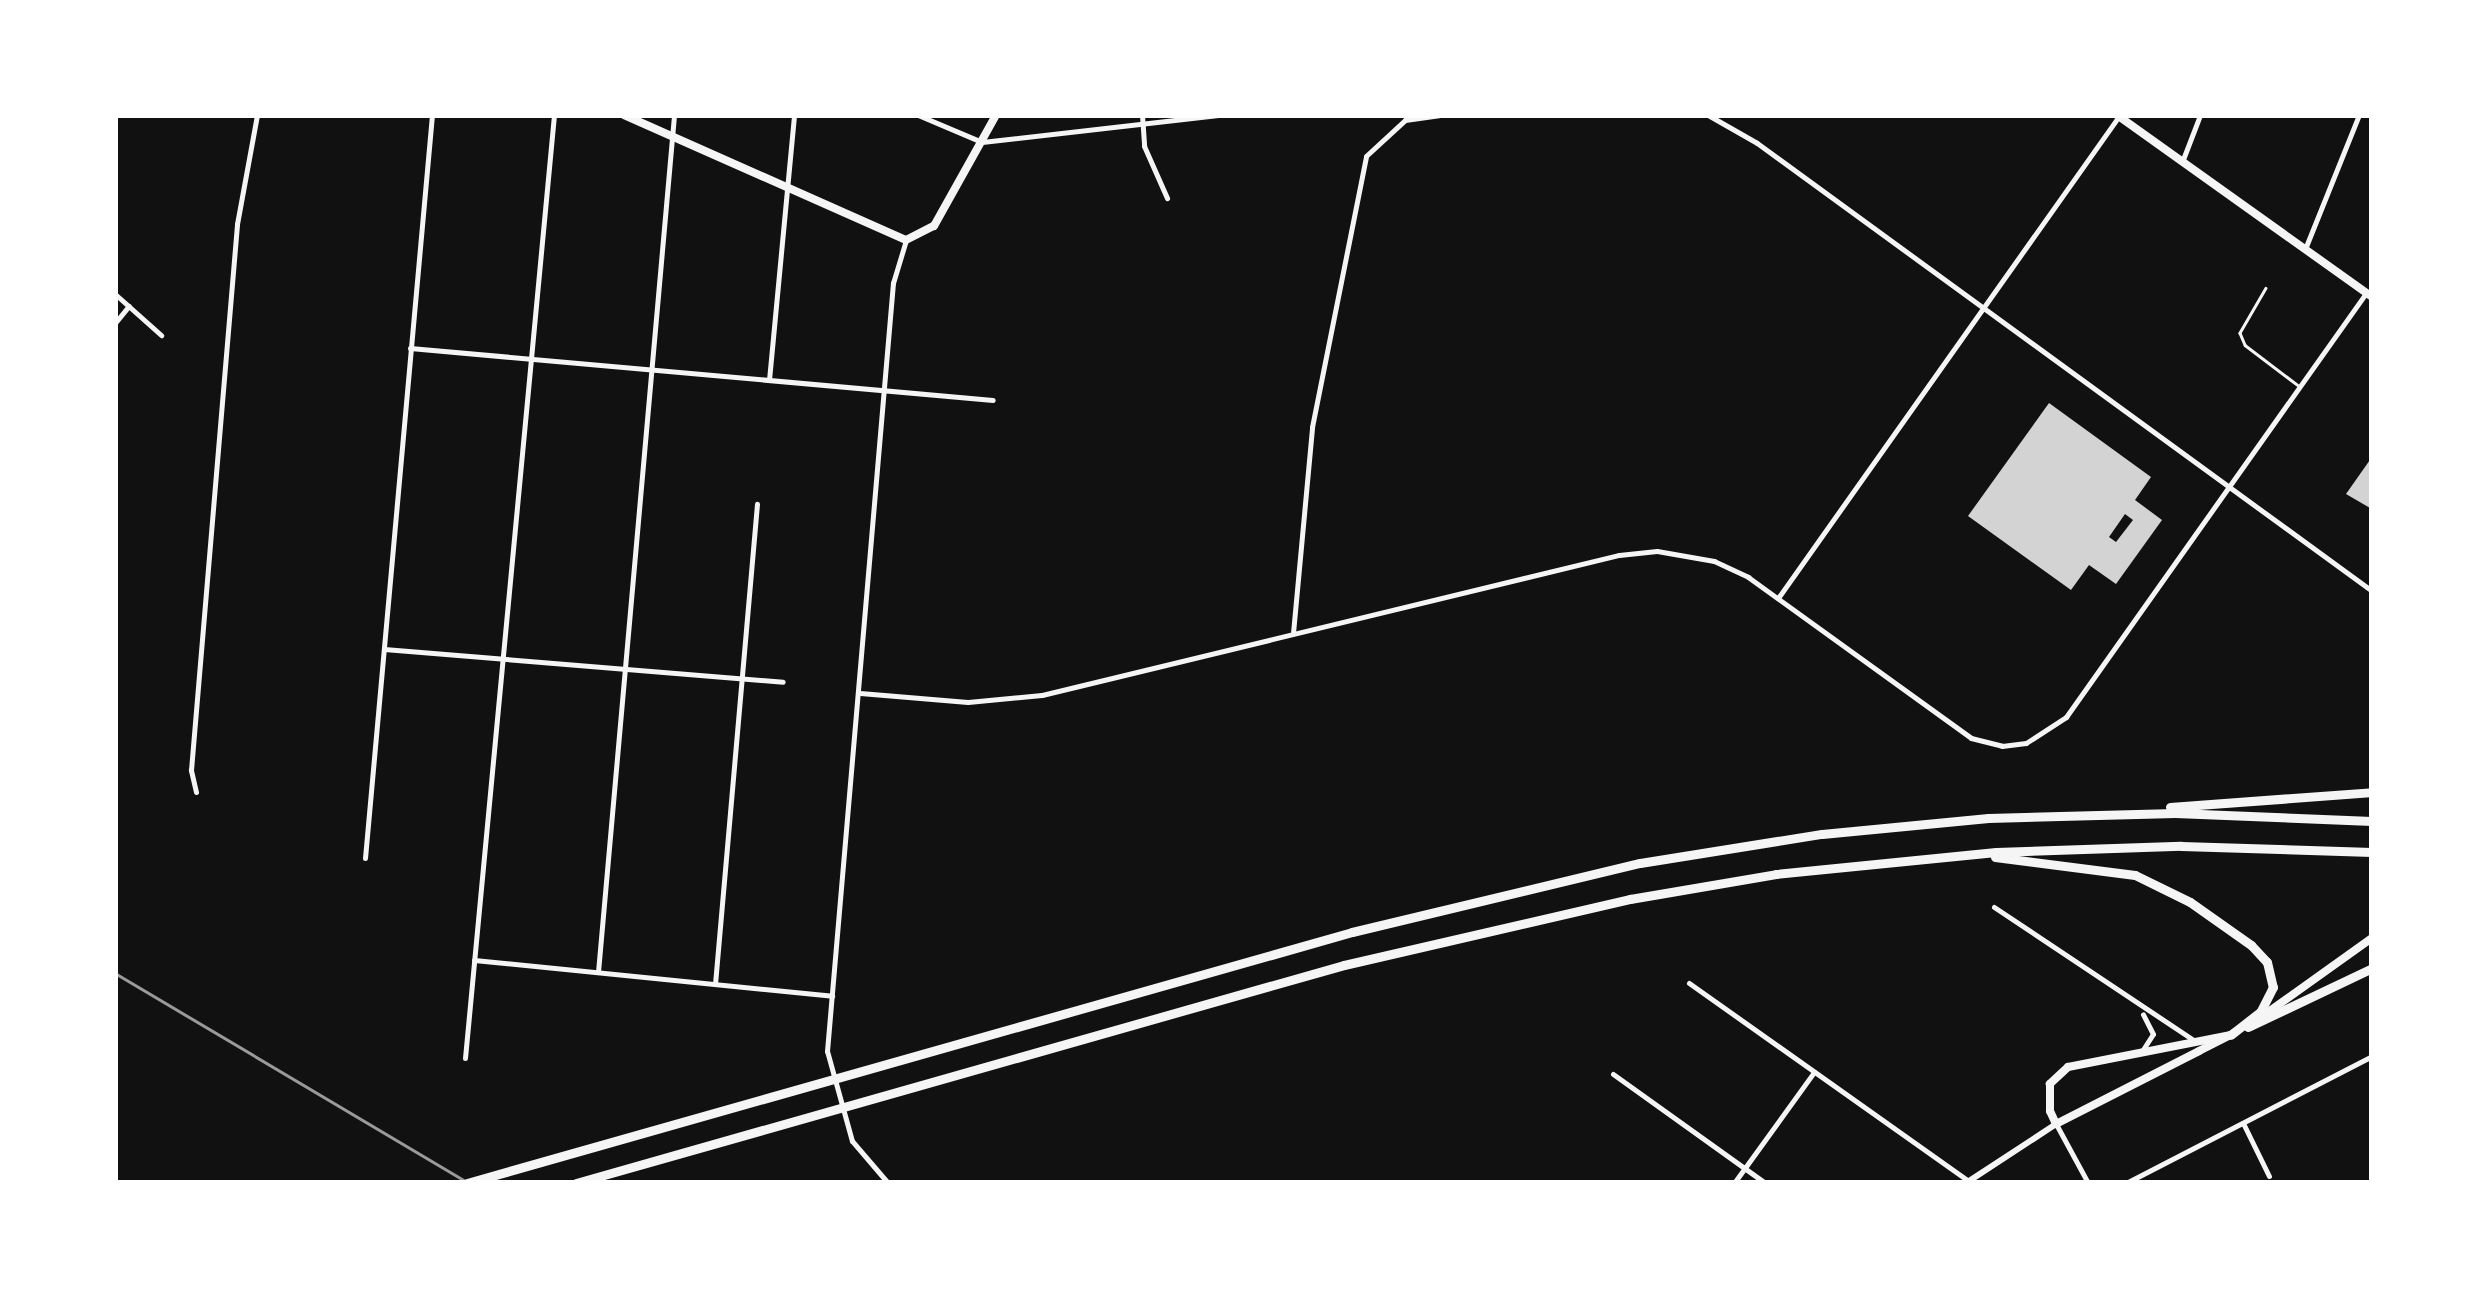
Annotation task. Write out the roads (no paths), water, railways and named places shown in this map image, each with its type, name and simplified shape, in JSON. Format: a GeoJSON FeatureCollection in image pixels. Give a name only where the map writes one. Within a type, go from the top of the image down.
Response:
{"type":"FeatureCollection","features":[{"type":"Feature","properties":{"kind":"highway"},"geometry":{"type":"LineString","coordinates":[[467,1183],[1352,932],[1566,878],[1822,834],[2372,793]]}},
{"type":"Feature","properties":{"kind":"highway"},"geometry":{"type":"LineString","coordinates":[[2062,814],[2372,821]]}},
{"type":"Feature","properties":{"kind":"highway"},"geometry":{"type":"LineString","coordinates":[[576,1183],[1487,929],[1703,886],[1922,858],[2162,846],[2372,852]]}},
{"type":"Feature","properties":{"kind":"highway"},"geometry":{"type":"LineString","coordinates":[[1922,858],[2072,862],[2124,871],[2170,890],[2251,945],[2271,969],[2266,1006],[2232,1034]]}},
{"type":"Feature","properties":{"kind":"highway"},"geometry":{"type":"LineString","coordinates":[[2232,1034],[2372,968]]}},
{"type":"Feature","properties":{"kind":"main road"},"geometry":{"type":"LineString","coordinates":[[624,115],[906,240],[934,226],[996,115]]}},
{"type":"Feature","properties":{"kind":"main road"},"geometry":{"type":"LineString","coordinates":[[2118,116],[2369,296]]}},
{"type":"Feature","properties":{"kind":"main road"},"geometry":{"type":"LineString","coordinates":[[2232,1034],[2058,1073],[2047,1100],[2056,1124],[2232,1034],[2372,938]]}},
{"type":"Feature","properties":{"kind":"street"},"geometry":{"type":"LineString","coordinates":[[196,792],[191,770],[234,261],[242,175],[256,115]]}},
{"type":"Feature","properties":{"kind":"street"},"geometry":{"type":"LineString","coordinates":[[366,858],[432,115]]}},
{"type":"Feature","properties":{"kind":"street"},"geometry":{"type":"LineString","coordinates":[[465,1058],[554,115]]}},
{"type":"Feature","properties":{"kind":"street"},"geometry":{"type":"LineString","coordinates":[[598,972],[674,115]]}},
{"type":"Feature","properties":{"kind":"street"},"geometry":{"type":"LineString","coordinates":[[769,380],[794,115]]}},
{"type":"Feature","properties":{"kind":"street"},"geometry":{"type":"LineString","coordinates":[[918,115],[981,142],[1220,115]]}},
{"type":"Feature","properties":{"kind":"street"},"geometry":{"type":"LineString","coordinates":[[1142,115],[1167,198]]}},
{"type":"Feature","properties":{"kind":"street"},"geometry":{"type":"LineString","coordinates":[[1293,633],[1312,427],[1366,156],[1406,120],[1439,115]]}},
{"type":"Feature","properties":{"kind":"street"},"geometry":{"type":"LineString","coordinates":[[1708,115],[1984,308],[2372,591]]}},
{"type":"Feature","properties":{"kind":"street"},"geometry":{"type":"LineString","coordinates":[[2182,162],[2200,115]]}},
{"type":"Feature","properties":{"kind":"street"},"geometry":{"type":"LineString","coordinates":[[2304,249],[2359,115]]}},
{"type":"Feature","properties":{"kind":"street"},"geometry":{"type":"LineString","coordinates":[[1778,598],[2118,116]]}},
{"type":"Feature","properties":{"kind":"street"},"geometry":{"type":"LineString","coordinates":[[888,1183],[858,1153],[846,1126],[828,1058],[892,311],[906,240]]}},
{"type":"Feature","properties":{"kind":"street"},"geometry":{"type":"LineString","coordinates":[[115,294],[161,334]]}},
{"type":"Feature","properties":{"kind":"street"},"geometry":{"type":"LineString","coordinates":[[860,693],[968,702],[1025,698],[1638,552],[1714,561],[1778,598],[1971,738],[2002,746],[2026,743],[2066,717],[2369,296]]}},
{"type":"Feature","properties":{"kind":"street"},"geometry":{"type":"LineString","coordinates":[[115,323],[129,306]]}},
{"type":"Feature","properties":{"kind":"street"},"geometry":{"type":"LineString","coordinates":[[410,348],[993,400]]}},
{"type":"Feature","properties":{"kind":"street"},"geometry":{"type":"LineString","coordinates":[[716,984],[757,504]]}},
{"type":"Feature","properties":{"kind":"street"},"geometry":{"type":"LineString","coordinates":[[384,649],[783,682]]}},
{"type":"Feature","properties":{"kind":"street"},"geometry":{"type":"LineString","coordinates":[[1994,907],[2138,1008],[2199,1042]]}},
{"type":"Feature","properties":{"kind":"street"},"geometry":{"type":"LineString","coordinates":[[474,960],[832,996]]}},
{"type":"Feature","properties":{"kind":"street"},"geometry":{"type":"LineString","coordinates":[[1689,983],[1968,1182],[2056,1124],[2088,1183]]}},
{"type":"Feature","properties":{"kind":"street"},"geometry":{"type":"LineString","coordinates":[[2138,1008],[2153,1034],[2138,1053]]}},
{"type":"Feature","properties":{"kind":"street"},"geometry":{"type":"LineString","coordinates":[[2126,1183],[2372,1056]]}},
{"type":"Feature","properties":{"kind":"street"},"geometry":{"type":"LineString","coordinates":[[1734,1183],[1814,1072]]}},
{"type":"Feature","properties":{"kind":"street"},"geometry":{"type":"LineString","coordinates":[[1613,1074],[1765,1183]]}},
{"type":"Feature","properties":{"kind":"street"},"geometry":{"type":"LineString","coordinates":[[2243,1123],[2269,1176]]}},
{"type":"Feature","properties":{"kind":"lane"},"geometry":{"type":"LineString","coordinates":[[2266,288],[2240,333],[2245,345],[2300,387]]}},
{"type":"Feature","properties":{"kind":"railway"},"geometry":{"type":"LineString","coordinates":[[115,973],[469,1183]]}}]}
